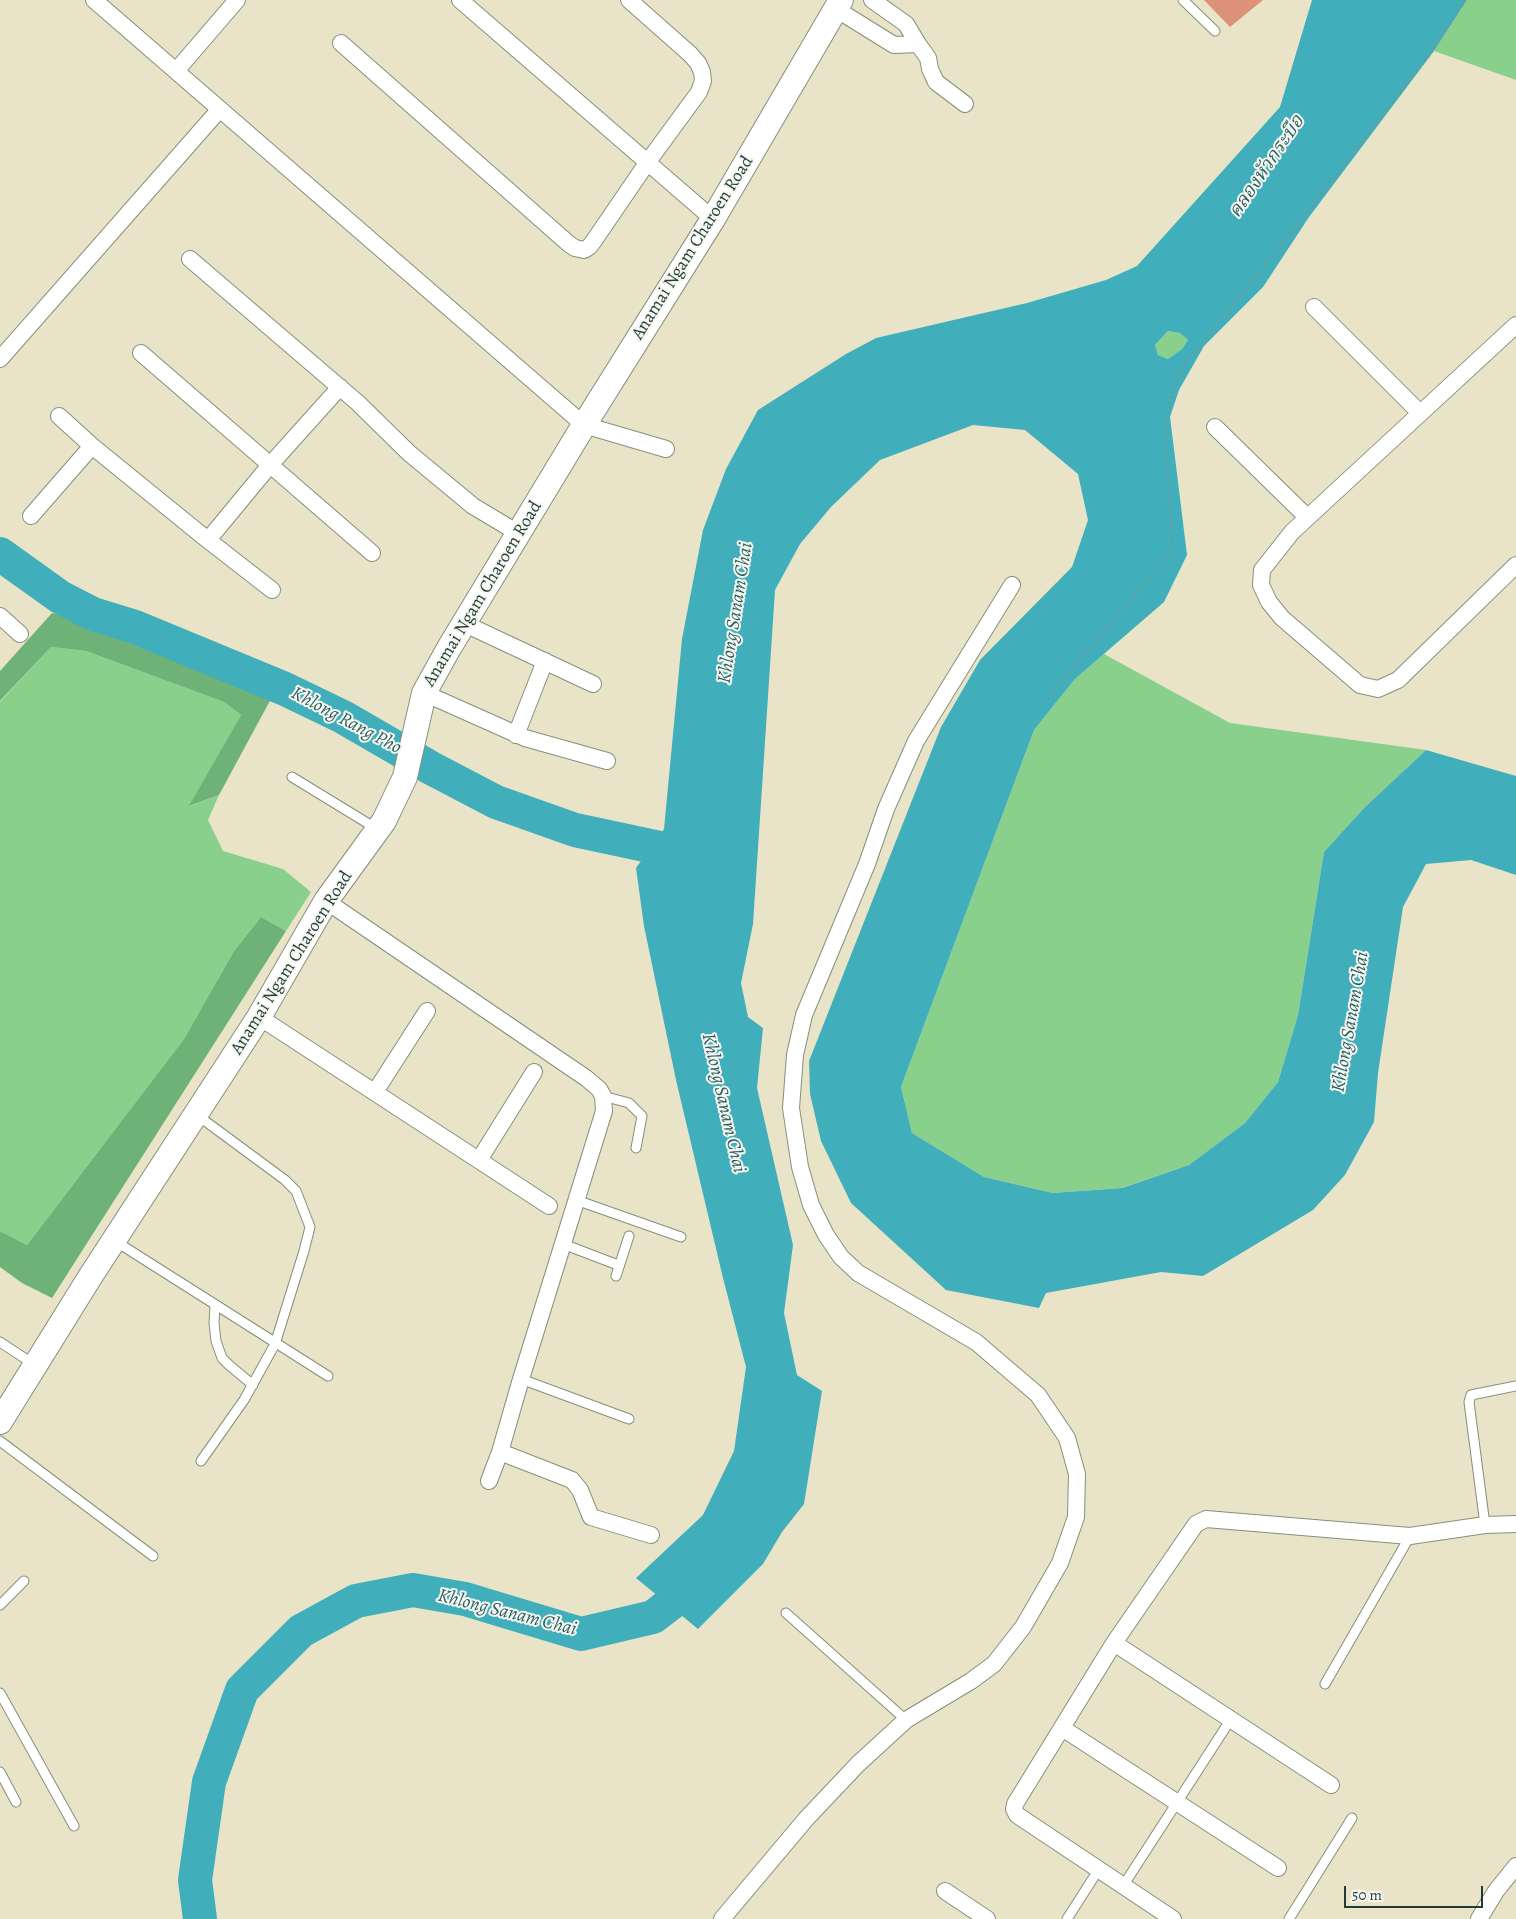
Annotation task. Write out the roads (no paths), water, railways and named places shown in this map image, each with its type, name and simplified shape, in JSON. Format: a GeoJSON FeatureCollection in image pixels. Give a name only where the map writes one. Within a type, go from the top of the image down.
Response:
{"type":"FeatureCollection","features":[{"type":"Feature","properties":{"kind":"street"},"geometry":{"type":"LineString","coordinates":[[94,0],[584,425],[666,449]]}},
{"type":"Feature","properties":{"kind":"street"},"geometry":{"type":"LineString","coordinates":[[176,71],[237,0]]}},
{"type":"Feature","properties":{"kind":"street"},"geometry":{"type":"LineString","coordinates":[[460,0],[713,220]]}},
{"type":"Feature","properties":{"kind":"street"},"geometry":{"type":"LineString","coordinates":[[341,43],[575,248],[584,250],[589,248],[698,92],[703,81],[698,63],[690,54],[628,0]]}},
{"type":"Feature","properties":{"kind":"street"},"geometry":{"type":"LineString","coordinates":[[872,0],[906,24],[928,58],[930,69],[936,82],[965,104]]}},
{"type":"Feature","properties":{"kind":"street"},"geometry":{"type":"LineString","coordinates":[[839,5],[894,45],[918,44]]}},
{"type":"Feature","properties":{"kind":"street","name":"Anamai Ngam Charoen Road"},"geometry":{"type":"LineString","coordinates":[[0,1422],[114,1240],[260,1016],[326,901],[378,830],[405,777],[424,693],[463,623],[584,425],[713,220],[839,5]]}},
{"type":"Feature","properties":{"kind":"street"},"geometry":{"type":"LineString","coordinates":[[0,359],[220,109]]}},
{"type":"Feature","properties":{"kind":"street"},"geometry":{"type":"LineString","coordinates":[[190,259],[340,387],[409,453],[473,506],[518,533]]}},
{"type":"Feature","properties":{"kind":"street"},"geometry":{"type":"LineString","coordinates":[[1314,307],[1420,414]]}},
{"type":"Feature","properties":{"kind":"street"},"geometry":{"type":"LineString","coordinates":[[1516,325],[1292,532],[1262,570],[1261,585],[1269,602],[1282,618],[1360,685],[1378,689],[1398,680],[1516,565]]}},
{"type":"Feature","properties":{"kind":"street"},"geometry":{"type":"LineString","coordinates":[[141,353],[372,553]]}},
{"type":"Feature","properties":{"kind":"street"},"geometry":{"type":"LineString","coordinates":[[208,540],[270,465],[340,387]]}},
{"type":"Feature","properties":{"kind":"street"},"geometry":{"type":"LineString","coordinates":[[59,416],[92,446],[272,590]]}},
{"type":"Feature","properties":{"kind":"street"},"geometry":{"type":"LineString","coordinates":[[1215,427],[1308,517]]}},
{"type":"Feature","properties":{"kind":"street"},"geometry":{"type":"LineString","coordinates":[[31,516],[92,446]]}},
{"type":"Feature","properties":{"kind":"street"},"geometry":{"type":"LineString","coordinates":[[722,1919],[806,1819],[858,1764],[906,1720],[971,1681],[994,1664],[1023,1627],[1060,1563],[1076,1517],[1077,1474],[1067,1438],[1038,1395],[976,1342],[858,1273],[841,1257],[826,1235],[811,1205],[800,1166],[791,1108],[795,1055],[804,1015],[867,864],[886,809],[908,757],[951,682],[1012,585]]}},
{"type":"Feature","properties":{"kind":"street"},"geometry":{"type":"LineString","coordinates":[[0,616],[20,634]]}},
{"type":"Feature","properties":{"kind":"street"},"geometry":{"type":"LineString","coordinates":[[463,623],[593,684]]}},
{"type":"Feature","properties":{"kind":"street"},"geometry":{"type":"LineString","coordinates":[[516,735],[545,661]]}},
{"type":"Feature","properties":{"kind":"street"},"geometry":{"type":"LineString","coordinates":[[424,693],[516,735],[607,761]]}},
{"type":"Feature","properties":{"kind":"street"},"geometry":{"type":"LineString","coordinates":[[326,901],[586,1078],[599,1089],[603,1096],[604,1111],[500,1452],[489,1481]]}},
{"type":"Feature","properties":{"kind":"street"},"geometry":{"type":"LineString","coordinates":[[375,1092],[427,1011]]}},
{"type":"Feature","properties":{"kind":"street"},"geometry":{"type":"LineString","coordinates":[[260,1016],[549,1206]]}},
{"type":"Feature","properties":{"kind":"street"},"geometry":{"type":"LineString","coordinates":[[479,1160],[534,1072]]}},
{"type":"Feature","properties":{"kind":"street"},"geometry":{"type":"LineString","coordinates":[[500,1452],[572,1480],[580,1490],[591,1517],[650,1535]]}},
{"type":"Feature","properties":{"kind":"street"},"geometry":{"type":"LineString","coordinates":[[1172,1919],[1015,1812],[1015,1804],[1114,1643],[1196,1524],[1202,1520],[1410,1536],[1485,1525],[1516,1524]]}},
{"type":"Feature","properties":{"kind":"street"},"geometry":{"type":"LineString","coordinates":[[1114,1643],[1331,1785]]}},
{"type":"Feature","properties":{"kind":"street"},"geometry":{"type":"LineString","coordinates":[[1062,1728],[1278,1868]]}},
{"type":"Feature","properties":{"kind":"street"},"geometry":{"type":"LineString","coordinates":[[1479,1919],[1496,1891],[1516,1866]]}},
{"type":"Feature","properties":{"kind":"street"},"geometry":{"type":"LineString","coordinates":[[945,1891],[987,1919]]}},
{"type":"Feature","properties":{"kind":"lane"},"geometry":{"type":"LineString","coordinates":[[1183,0],[1214,32]]}},
{"type":"Feature","properties":{"kind":"lane"},"geometry":{"type":"LineString","coordinates":[[292,777],[378,830]]}},
{"type":"Feature","properties":{"kind":"lane"},"geometry":{"type":"LineString","coordinates":[[603,1096],[629,1103],[642,1116],[636,1148]]}},
{"type":"Feature","properties":{"kind":"lane"},"geometry":{"type":"LineString","coordinates":[[196,1115],[285,1180],[296,1191],[303,1204],[310,1227],[275,1344],[253,1385],[201,1461]]}},
{"type":"Feature","properties":{"kind":"lane"},"geometry":{"type":"LineString","coordinates":[[576,1200],[681,1237]]}},
{"type":"Feature","properties":{"kind":"lane"},"geometry":{"type":"LineString","coordinates":[[616,1276],[629,1236]]}},
{"type":"Feature","properties":{"kind":"lane"},"geometry":{"type":"LineString","coordinates":[[114,1240],[328,1376]]}},
{"type":"Feature","properties":{"kind":"lane"},"geometry":{"type":"LineString","coordinates":[[562,1244],[618,1265]]}},
{"type":"Feature","properties":{"kind":"lane"},"geometry":{"type":"LineString","coordinates":[[215,1305],[216,1341],[222,1358],[253,1385]]}},
{"type":"Feature","properties":{"kind":"lane"},"geometry":{"type":"LineString","coordinates":[[0,1342],[35,1365]]}},
{"type":"Feature","properties":{"kind":"lane"},"geometry":{"type":"LineString","coordinates":[[521,1379],[629,1419]]}},
{"type":"Feature","properties":{"kind":"lane"},"geometry":{"type":"LineString","coordinates":[[1485,1525],[1469,1402],[1471,1396],[1516,1386]]}},
{"type":"Feature","properties":{"kind":"lane"},"geometry":{"type":"LineString","coordinates":[[0,1441],[153,1556]]}},
{"type":"Feature","properties":{"kind":"lane"},"geometry":{"type":"LineString","coordinates":[[1325,1684],[1410,1536]]}},
{"type":"Feature","properties":{"kind":"lane"},"geometry":{"type":"LineString","coordinates":[[0,1605],[24,1581]]}},
{"type":"Feature","properties":{"kind":"lane"},"geometry":{"type":"LineString","coordinates":[[786,1613],[906,1720]]}},
{"type":"Feature","properties":{"kind":"lane"},"geometry":{"type":"LineString","coordinates":[[0,1693],[74,1826]]}},
{"type":"Feature","properties":{"kind":"lane"},"geometry":{"type":"LineString","coordinates":[[1123,1886],[1231,1719]]}},
{"type":"Feature","properties":{"kind":"lane"},"geometry":{"type":"LineString","coordinates":[[0,1772],[16,1802]]}},
{"type":"Feature","properties":{"kind":"lane"},"geometry":{"type":"LineString","coordinates":[[1289,1919],[1352,1818]]}},
{"type":"Feature","properties":{"kind":"lane"},"geometry":{"type":"LineString","coordinates":[[1067,1919],[1099,1869]]}},
{"type":"Feature","properties":{"kind":"water","name":"คลองหัวกระบือ"},"geometry":{"type":"Polygon","coordinates":[[[1312,0],[1467,0],[1434,51],[1309,217],[1263,287],[1204,346],[1179,390],[1170,417],[1187,555],[1164,602],[1075,679],[1034,730],[901,1087],[912,1133],[984,1177],[1053,1193],[1122,1188],[1189,1165],[1245,1123],[1278,1082],[1298,1015],[1324,852],[1364,808],[1426,750],[1516,776],[1516,875],[1471,860],[1426,864],[1403,907],[1378,1073],[1374,1122],[1345,1175],[1313,1210],[1203,1276],[1161,1272],[1046,1293],[1039,1308],[946,1290],[851,1203],[821,1141],[810,1094],[809,1061],[941,727],[980,660],[1072,567],[1088,520],[1078,474],[1025,430],[973,425],[880,460],[831,507],[800,544],[775,590],[753,924],[741,983],[748,1017],[763,1028],[757,1088],[793,1245],[784,1313],[797,1375],[822,1391],[804,1504],[782,1532],[763,1564],[698,1629],[636,1578],[703,1515],[734,1451],[746,1367],[676,1080],[644,926],[636,868],[664,829],[682,639],[703,530],[726,469],[758,410],[846,354],[876,338],[1027,303],[1106,280],[1137,266],[1280,107],[1312,0]],[[1168,331],[1155,345],[1158,355],[1168,359],[1182,349],[1188,340],[1180,333],[1168,331]]]}},
{"type":"Feature","properties":{"kind":"waterway","name":"Khlong Rang Pho"},"geometry":{"type":"LineString","coordinates":[[0,554],[60,597],[93,614],[135,627],[285,689],[343,717],[431,768],[496,802],[575,830],[697,856]]}},
{"type":"Feature","properties":{"kind":"waterway","name":"Khlong Sanam Chai"},"geometry":{"type":"LineString","coordinates":[[200,1919],[195,1880],[209,1782],[242,1690],[301,1631],[356,1601],[413,1590],[465,1599],[581,1634],[653,1617],[700,1581],[705,1575]]}}]}
